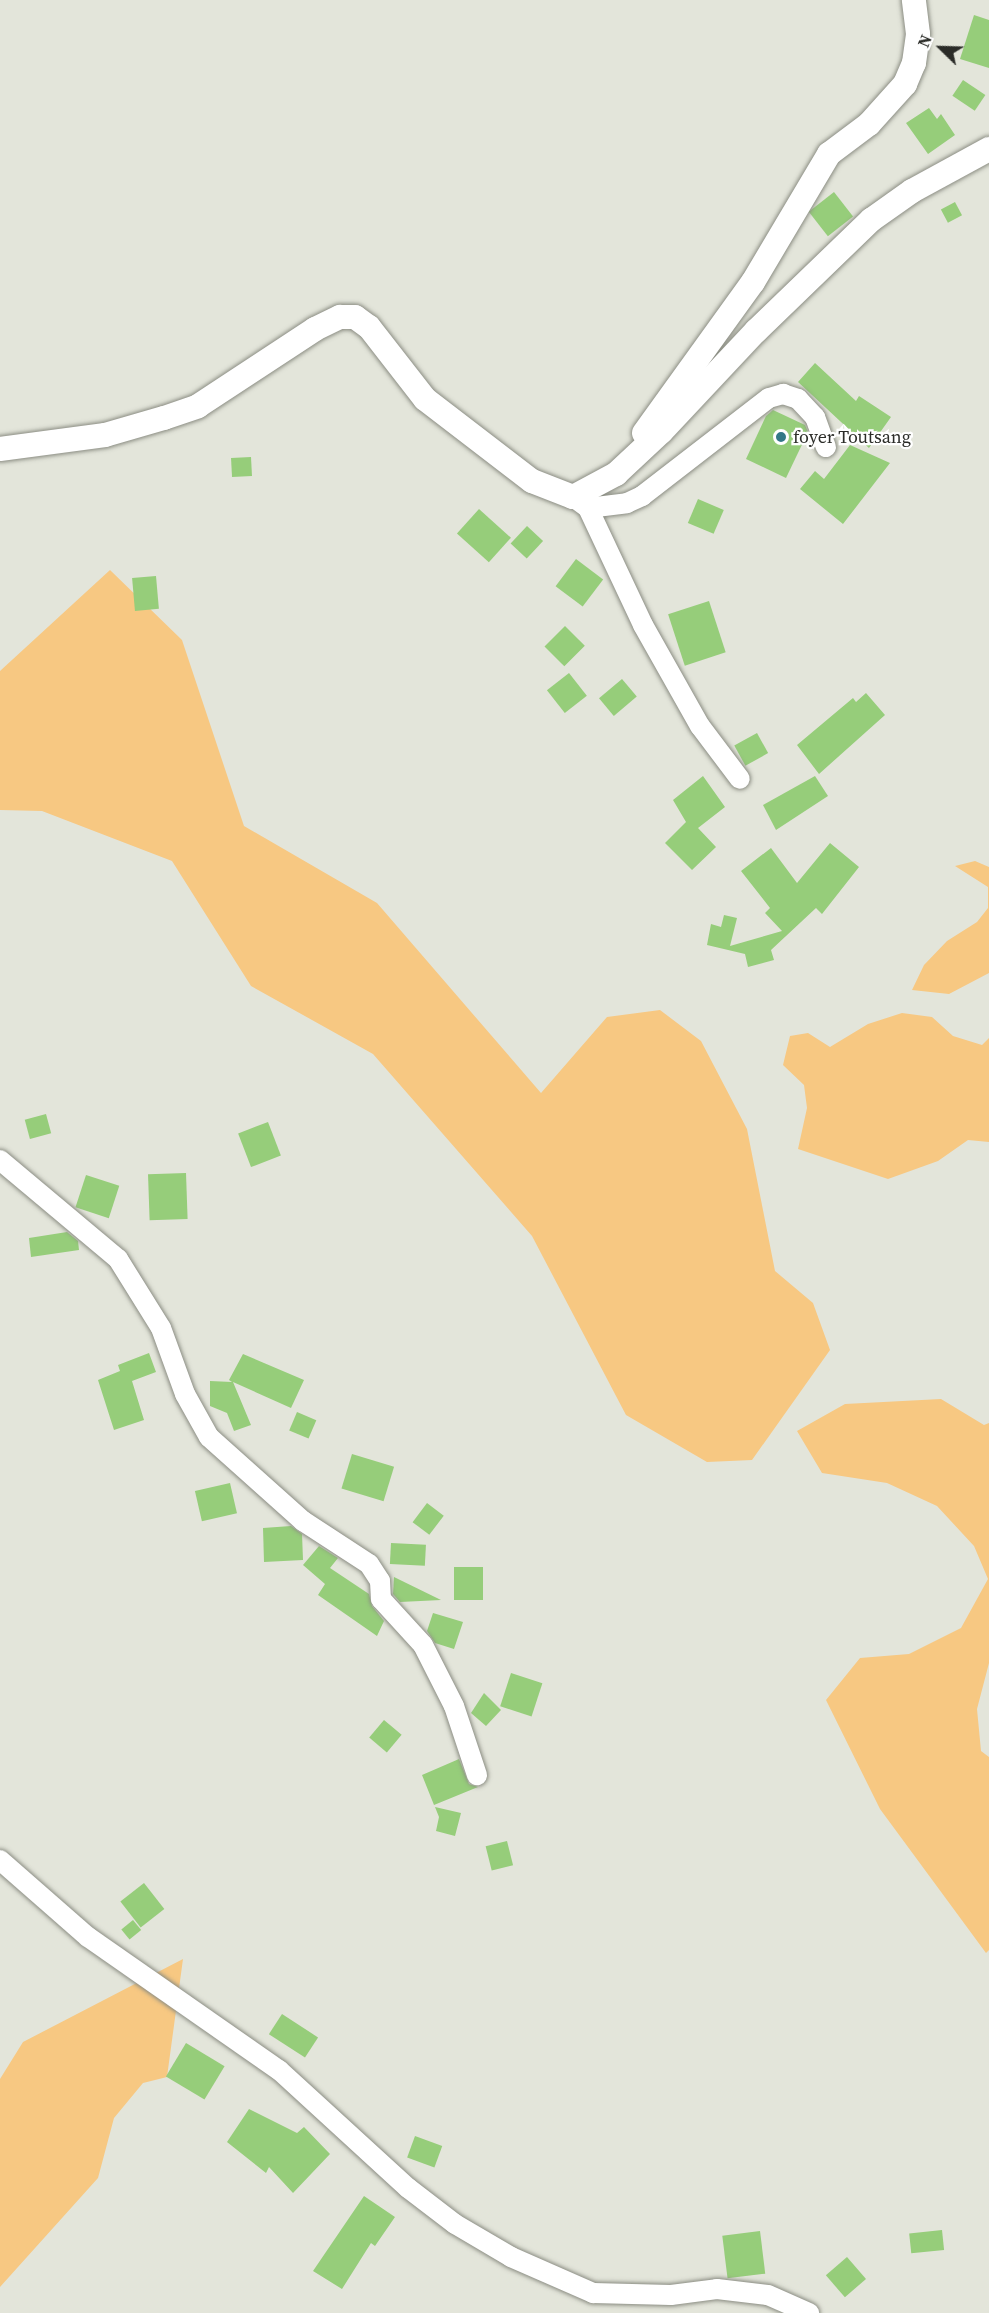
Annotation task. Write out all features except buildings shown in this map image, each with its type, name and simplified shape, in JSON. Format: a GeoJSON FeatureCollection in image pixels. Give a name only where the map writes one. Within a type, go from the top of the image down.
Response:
{"type":"FeatureCollection","features":[{"type":"Feature","properties":{"kind":"street"},"geometry":{"type":"LineString","coordinates":[[616,474],[753,282],[829,154],[887,108],[905,84],[914,63],[918,34],[914,0]]}},
{"type":"Feature","properties":{"kind":"street"},"geometry":{"type":"LineString","coordinates":[[580,503],[616,474],[871,220],[912,191],[989,149]]}},
{"type":"Feature","properties":{"kind":"street"},"geometry":{"type":"LineString","coordinates":[[0,448],[105,435],[186,410],[237,382],[315,329],[340,317],[355,316],[369,327],[425,399],[532,481],[580,503],[627,503],[642,495],[769,398],[783,394],[798,399],[815,417],[826,447]]}},
{"type":"Feature","properties":{"kind":"street"},"geometry":{"type":"LineString","coordinates":[[580,503],[643,625],[699,726],[740,779]]}},
{"type":"Feature","properties":{"kind":"street"},"geometry":{"type":"LineString","coordinates":[[0,1160],[118,1259],[161,1328],[185,1394],[209,1437],[303,1521],[369,1564],[380,1581],[381,1599],[423,1645],[454,1706],[477,1775]]}},
{"type":"Feature","properties":{"kind":"street"},"geometry":{"type":"LineString","coordinates":[[0,1860],[88,1937],[279,2070],[417,2195],[455,2224],[511,2257],[593,2294],[671,2295],[717,2289],[768,2295],[809,2313]]}},
{"type":"Feature","properties":{"kind":"shaded area"},"geometry":{"type":"Polygon","coordinates":[[[110,570],[182,640],[244,826],[377,903],[541,1093],[607,1017],[660,1010],[701,1041],[747,1129],[775,1271],[813,1303],[830,1350],[752,1460],[707,1462],[626,1415],[532,1236],[373,1054],[251,986],[172,861],[42,811],[0,810],[0,671],[110,570]]]}},
{"type":"Feature","properties":{"kind":"shaded area"},"geometry":{"type":"Polygon","coordinates":[[[975,861],[989,867],[989,973],[949,994],[912,990],[924,965],[947,941],[977,922],[988,908],[988,887],[955,866],[975,861]]]}},
{"type":"Feature","properties":{"kind":"shaded area"},"geometry":{"type":"Polygon","coordinates":[[[902,1013],[932,1017],[953,1036],[982,1045],[989,1038],[989,1142],[968,1140],[938,1161],[888,1179],[798,1149],[807,1108],[804,1085],[783,1065],[790,1036],[808,1033],[830,1047],[868,1024],[902,1013]]]}},
{"type":"Feature","properties":{"kind":"shaded area"},"geometry":{"type":"Polygon","coordinates":[[[941,1399],[984,1425],[989,1423],[989,1663],[977,1709],[981,1751],[989,1757],[989,1950],[986,1953],[880,1809],[826,1700],[860,1658],[909,1654],[961,1628],[988,1579],[974,1546],[937,1506],[887,1483],[822,1473],[797,1431],[845,1404],[941,1399]]]}},
{"type":"Feature","properties":{"kind":"shaded area"},"geometry":{"type":"Polygon","coordinates":[[[183,1959],[167,2077],[143,2083],[114,2118],[98,2178],[0,2287],[0,2079],[23,2042],[183,1959]]]}},
{"type":"Feature","properties":{"kind":"place","name":"foyer Toutsang"},"geometry":{"type":"Point","coordinates":[781,437]}}]}
